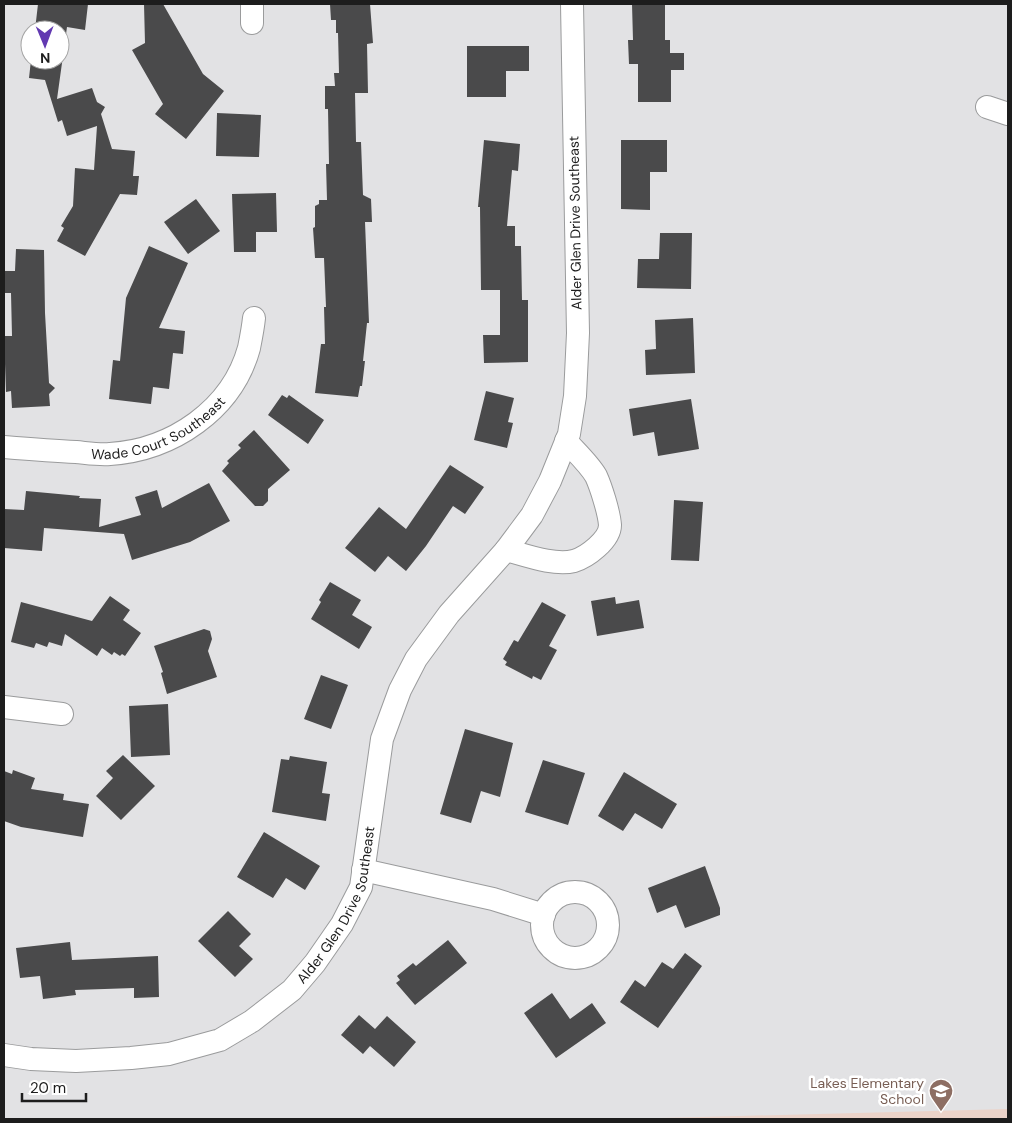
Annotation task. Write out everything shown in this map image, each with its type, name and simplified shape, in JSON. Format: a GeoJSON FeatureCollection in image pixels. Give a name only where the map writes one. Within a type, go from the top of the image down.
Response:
{"type":"FeatureCollection","features":[{"type":"Feature","properties":{"kind":"street","name":"Alder Glen Drive Southeast"},"geometry":{"type":"LineString","coordinates":[[4,1055],[31,1059],[76,1061],[131,1058],[169,1054],[220,1040],[252,1021],[292,990],[315,963],[342,924],[361,887],[382,739],[400,690],[416,659],[449,614],[506,550],[532,515],[550,481],[569,434],[576,396],[578,334],[572,4]]}},
{"type":"Feature","properties":{"kind":"street"},"geometry":{"type":"LineString","coordinates":[[987,107],[1008,114]]}},
{"type":"Feature","properties":{"kind":"street","name":"Wade Court Southeast"},"geometry":{"type":"LineString","coordinates":[[4,447],[108,455],[138,451],[178,436],[195,425],[218,404],[236,378],[248,349],[254,318]]}},
{"type":"Feature","properties":{"kind":"street"},"geometry":{"type":"LineString","coordinates":[[506,550],[548,561],[573,561],[589,554],[604,540],[610,526],[596,476],[566,441]]}},
{"type":"Feature","properties":{"kind":"street"},"geometry":{"type":"LineString","coordinates":[[4,707],[62,714]]}},
{"type":"Feature","properties":{"kind":"street"},"geometry":{"type":"LineString","coordinates":[[363,870],[493,898],[544,915]]}},
{"type":"Feature","properties":{"kind":"shaded area","name":"Lakes Elementary School"},"geometry":{"type":"Polygon","coordinates":[[[1008,1109],[1008,1119],[620,1119],[739,1116],[1008,1109]]]}},
{"type":"Feature","properties":{"kind":"building"},"geometry":{"type":"Polygon","coordinates":[[[38,4],[88,4],[85,30],[70,28],[70,20],[36,20],[38,4]]]}},
{"type":"Feature","properties":{"kind":"building"},"geometry":{"type":"Polygon","coordinates":[[[144,4],[163,4],[203,74],[224,91],[186,139],[155,114],[163,104],[132,50],[145,43],[144,4]]]}},
{"type":"Feature","properties":{"kind":"building"},"geometry":{"type":"Polygon","coordinates":[[[330,4],[370,4],[373,43],[367,44],[368,93],[355,93],[356,142],[361,142],[363,195],[371,199],[372,222],[365,222],[369,323],[367,323],[362,386],[360,386],[358,397],[315,393],[321,344],[325,344],[324,307],[326,307],[324,258],[315,258],[313,228],[315,227],[315,206],[319,204],[319,200],[327,200],[326,164],[329,164],[328,109],[325,109],[325,86],[335,86],[334,73],[339,73],[338,33],[336,33],[336,20],[331,20],[330,4]]]}},
{"type":"Feature","properties":{"kind":"building"},"geometry":{"type":"Polygon","coordinates":[[[632,4],[665,4],[665,40],[670,40],[670,53],[684,53],[684,70],[671,70],[671,102],[638,102],[638,64],[629,64],[628,40],[633,40],[632,4]]]}},
{"type":"Feature","properties":{"kind":"building"},"geometry":{"type":"Polygon","coordinates":[[[467,46],[529,46],[529,71],[506,71],[506,97],[467,97],[467,46]]]}},
{"type":"Feature","properties":{"kind":"building"},"geometry":{"type":"Polygon","coordinates":[[[30,70],[61,70],[57,99],[92,88],[97,102],[105,107],[101,114],[112,149],[135,151],[133,176],[139,176],[137,195],[120,194],[85,256],[57,241],[64,228],[61,226],[73,206],[75,168],[94,170],[97,126],[67,136],[62,120],[58,122],[45,80],[29,78],[30,70]]]}},
{"type":"Feature","properties":{"kind":"building"},"geometry":{"type":"Polygon","coordinates":[[[217,113],[261,115],[259,157],[216,156],[217,113]]]}},
{"type":"Feature","properties":{"kind":"building"},"geometry":{"type":"Polygon","coordinates":[[[484,140],[520,144],[518,171],[512,170],[507,226],[515,226],[515,246],[521,246],[522,300],[528,300],[528,362],[484,363],[483,335],[500,335],[500,290],[481,290],[480,207],[478,207],[484,140]]]}},
{"type":"Feature","properties":{"kind":"building"},"geometry":{"type":"Polygon","coordinates":[[[621,140],[667,140],[667,172],[650,172],[650,210],[621,209],[621,140]]]}},
{"type":"Feature","properties":{"kind":"building"},"geometry":{"type":"Polygon","coordinates":[[[276,193],[277,232],[256,232],[256,252],[234,252],[232,194],[276,193]]]}},
{"type":"Feature","properties":{"kind":"building"},"geometry":{"type":"Polygon","coordinates":[[[196,199],[220,231],[188,254],[164,222],[196,199]]]}},
{"type":"Feature","properties":{"kind":"building"},"geometry":{"type":"Polygon","coordinates":[[[660,233],[692,233],[691,289],[637,288],[638,259],[659,259],[660,233]]]}},
{"type":"Feature","properties":{"kind":"building"},"geometry":{"type":"Polygon","coordinates":[[[149,246],[188,263],[159,328],[185,331],[183,354],[173,353],[169,389],[153,387],[151,404],[109,399],[113,360],[120,361],[126,298],[149,246]]]}},
{"type":"Feature","properties":{"kind":"building"},"geometry":{"type":"Polygon","coordinates":[[[16,249],[44,250],[49,383],[55,388],[49,394],[50,406],[12,408],[11,391],[6,392],[4,336],[12,336],[11,293],[4,293],[4,271],[15,271],[16,249]]]}},
{"type":"Feature","properties":{"kind":"building"},"geometry":{"type":"Polygon","coordinates":[[[693,318],[695,373],[646,375],[645,350],[656,349],[655,320],[693,318]]]}},
{"type":"Feature","properties":{"kind":"building"},"geometry":{"type":"Polygon","coordinates":[[[486,391],[514,398],[508,422],[513,423],[507,448],[474,440],[486,391]]]}},
{"type":"Feature","properties":{"kind":"building"},"geometry":{"type":"Polygon","coordinates":[[[282,395],[287,398],[289,395],[324,420],[308,444],[268,415],[282,395]]]}},
{"type":"Feature","properties":{"kind":"building"},"geometry":{"type":"Polygon","coordinates":[[[691,399],[699,449],[658,456],[654,432],[633,436],[629,409],[691,399]]]}},
{"type":"Feature","properties":{"kind":"building"},"geometry":{"type":"Polygon","coordinates":[[[254,430],[290,470],[268,489],[268,501],[263,506],[255,506],[222,471],[229,463],[227,461],[241,448],[238,445],[254,430]]]}},
{"type":"Feature","properties":{"kind":"building"},"geometry":{"type":"Polygon","coordinates":[[[450,465],[484,487],[465,514],[453,506],[426,546],[406,571],[388,556],[375,572],[345,548],[379,507],[406,529],[450,465]]]}},
{"type":"Feature","properties":{"kind":"building"},"geometry":{"type":"Polygon","coordinates":[[[209,483],[230,521],[190,542],[132,560],[124,534],[44,528],[42,551],[4,548],[4,509],[24,510],[26,491],[101,499],[99,527],[141,515],[135,497],[157,490],[162,508],[209,483]]]}},
{"type":"Feature","properties":{"kind":"building"},"geometry":{"type":"Polygon","coordinates":[[[674,500],[703,502],[699,561],[671,560],[674,500]]]}},
{"type":"Feature","properties":{"kind":"building"},"geometry":{"type":"Polygon","coordinates":[[[330,582],[361,600],[352,615],[372,627],[359,649],[311,619],[321,602],[319,600],[330,582]]]}},
{"type":"Feature","properties":{"kind":"building"},"geometry":{"type":"Polygon","coordinates":[[[110,596],[130,610],[123,620],[141,633],[125,656],[122,654],[120,656],[114,652],[112,655],[102,648],[97,656],[65,634],[62,646],[49,642],[47,647],[36,643],[34,648],[11,642],[21,602],[92,621],[110,596]]]}},
{"type":"Feature","properties":{"kind":"building"},"geometry":{"type":"Polygon","coordinates":[[[615,597],[616,604],[639,600],[644,628],[597,636],[591,601],[615,597]]]}},
{"type":"Feature","properties":{"kind":"building"},"geometry":{"type":"Polygon","coordinates":[[[542,602],[566,615],[549,646],[557,650],[541,680],[533,676],[532,679],[505,665],[507,662],[503,659],[514,640],[518,642],[542,602]]]}},
{"type":"Feature","properties":{"kind":"building"},"geometry":{"type":"Polygon","coordinates":[[[204,629],[210,631],[212,639],[208,651],[217,677],[167,694],[161,673],[163,672],[154,646],[204,629]]]}},
{"type":"Feature","properties":{"kind":"building"},"geometry":{"type":"Polygon","coordinates":[[[321,675],[348,685],[331,729],[304,719],[321,675]]]}},
{"type":"Feature","properties":{"kind":"building"},"geometry":{"type":"Polygon","coordinates":[[[168,704],[170,755],[131,757],[129,706],[168,704]]]}},
{"type":"Feature","properties":{"kind":"building"},"geometry":{"type":"Polygon","coordinates":[[[465,729],[513,743],[500,797],[481,791],[471,823],[440,814],[465,729]]]}},
{"type":"Feature","properties":{"kind":"building"},"geometry":{"type":"Polygon","coordinates":[[[123,755],[155,786],[121,820],[96,796],[113,778],[106,771],[123,755]]]}},
{"type":"Feature","properties":{"kind":"building"},"geometry":{"type":"Polygon","coordinates":[[[290,756],[327,762],[322,793],[330,794],[326,821],[272,812],[281,759],[289,760],[290,756]]]}},
{"type":"Feature","properties":{"kind":"building"},"geometry":{"type":"Polygon","coordinates":[[[543,760],[585,773],[568,825],[525,812],[543,760]]]}},
{"type":"Feature","properties":{"kind":"building"},"geometry":{"type":"Polygon","coordinates":[[[13,770],[35,778],[31,789],[64,794],[63,800],[89,804],[83,837],[21,827],[4,821],[4,771],[12,774],[13,770]]]}},
{"type":"Feature","properties":{"kind":"building"},"geometry":{"type":"Polygon","coordinates":[[[624,772],[677,804],[662,829],[635,813],[623,831],[598,816],[624,772]]]}},
{"type":"Feature","properties":{"kind":"building"},"geometry":{"type":"Polygon","coordinates":[[[264,832],[320,866],[305,890],[286,878],[273,898],[237,877],[264,832]]]}},
{"type":"Feature","properties":{"kind":"building"},"geometry":{"type":"Polygon","coordinates":[[[705,866],[720,908],[720,915],[685,928],[676,905],[657,913],[648,888],[705,866]]]}},
{"type":"Feature","properties":{"kind":"building"},"geometry":{"type":"Polygon","coordinates":[[[228,911],[251,934],[239,946],[253,959],[235,977],[198,941],[228,911]]]}},
{"type":"Feature","properties":{"kind":"building"},"geometry":{"type":"Polygon","coordinates":[[[448,940],[467,963],[415,1005],[396,983],[400,980],[397,976],[413,963],[416,966],[448,940]]]}},
{"type":"Feature","properties":{"kind":"building"},"geometry":{"type":"Polygon","coordinates":[[[70,942],[72,960],[158,956],[159,997],[134,998],[134,988],[75,990],[76,995],[43,999],[40,976],[20,978],[16,948],[70,942]]]}},
{"type":"Feature","properties":{"kind":"building"},"geometry":{"type":"Polygon","coordinates":[[[685,953],[702,966],[658,1028],[620,1002],[635,980],[645,987],[662,962],[673,969],[685,953]]]}},
{"type":"Feature","properties":{"kind":"building"},"geometry":{"type":"Polygon","coordinates":[[[552,993],[570,1019],[592,1003],[606,1023],[556,1058],[524,1013],[552,993]]]}},
{"type":"Feature","properties":{"kind":"building"},"geometry":{"type":"Polygon","coordinates":[[[359,1015],[375,1029],[387,1016],[416,1042],[394,1067],[370,1046],[363,1054],[341,1035],[359,1015]]]}},
{"type":"Feature","properties":{"kind":"place","name":"Lakes Elementary School"},"geometry":{"type":"Point","coordinates":[941,1112]}}]}
